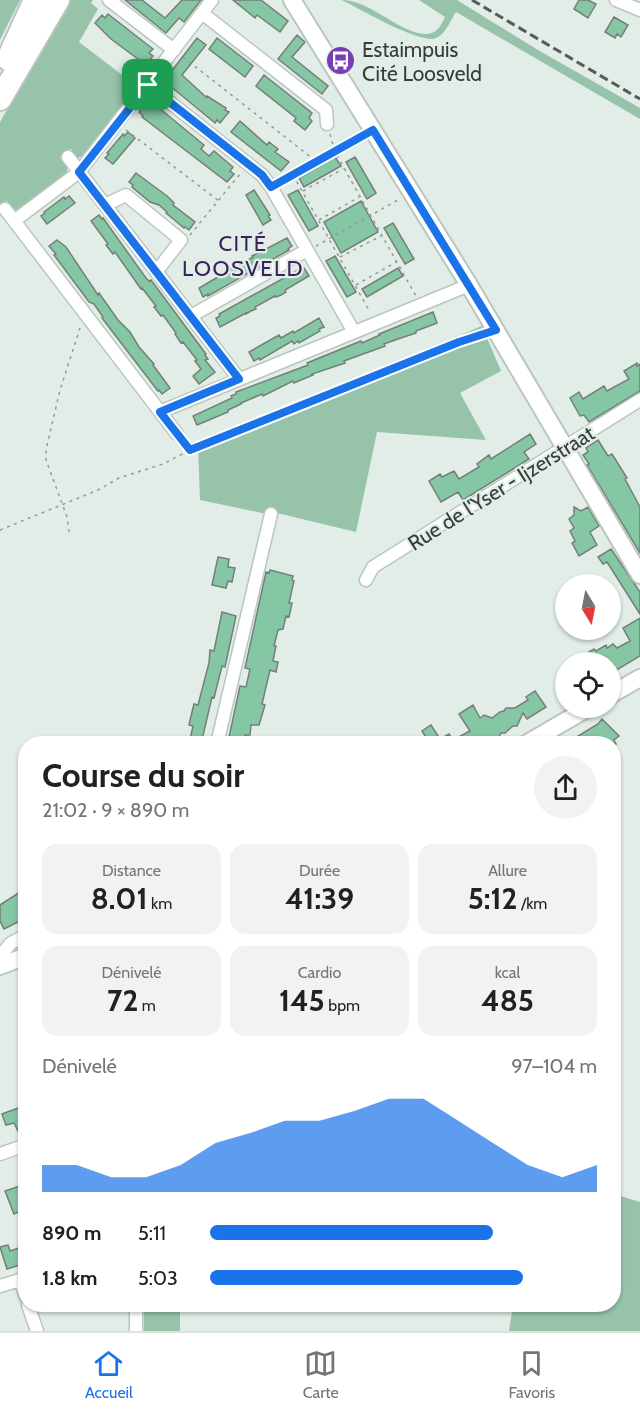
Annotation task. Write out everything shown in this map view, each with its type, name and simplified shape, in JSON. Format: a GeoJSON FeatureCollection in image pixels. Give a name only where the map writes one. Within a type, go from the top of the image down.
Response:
{"type":"FeatureCollection","features":[{"type":"Feature","properties":{"kind":"highway"},"geometry":{"type":"LineString","coordinates":[[0,77],[36,0]]}},
{"type":"Feature","properties":{"kind":"highway"},"geometry":{"type":"LineString","coordinates":[[0,99],[58,0]]}},
{"type":"Feature","properties":{"kind":"main road"},"geometry":{"type":"LineString","coordinates":[[292,0],[469,285],[640,575]]}},
{"type":"Feature","properties":{"kind":"main road"},"geometry":{"type":"LineString","coordinates":[[621,689],[640,678]]}},
{"type":"Feature","properties":{"kind":"main road"},"geometry":{"type":"LineString","coordinates":[[540,736],[571,718]]}},
{"type":"Feature","properties":{"kind":"main road"},"geometry":{"type":"LineString","coordinates":[[0,966],[18,959]]}},
{"type":"Feature","properties":{"kind":"street"},"geometry":{"type":"LineString","coordinates":[[14,221],[79,172],[212,0]]}},
{"type":"Feature","properties":{"kind":"street"},"geometry":{"type":"LineString","coordinates":[[616,0],[640,10]]}},
{"type":"Feature","properties":{"kind":"street"},"geometry":{"type":"LineString","coordinates":[[103,2],[174,50]]}},
{"type":"Feature","properties":{"kind":"street"},"geometry":{"type":"LineString","coordinates":[[202,13],[326,110],[327,124]]}},
{"type":"Feature","properties":{"kind":"street"},"geometry":{"type":"LineString","coordinates":[[148,85],[262,175],[354,332]]}},
{"type":"Feature","properties":{"kind":"street"},"geometry":{"type":"LineString","coordinates":[[68,157],[239,379]]}},
{"type":"Feature","properties":{"kind":"street"},"geometry":{"type":"LineString","coordinates":[[105,205],[126,195],[181,240],[156,272]]}},
{"type":"Feature","properties":{"kind":"street"},"geometry":{"type":"LineString","coordinates":[[4,209],[177,434]]}},
{"type":"Feature","properties":{"kind":"street"},"geometry":{"type":"LineString","coordinates":[[191,316],[307,250]]}},
{"type":"Feature","properties":{"kind":"street"},"geometry":{"type":"LineString","coordinates":[[160,412],[469,285]]}},
{"type":"Feature","properties":{"kind":"street","name":"Rue de l'Yser - Ijzerstraat"},"geometry":{"type":"LineString","coordinates":[[366,580],[373,567],[640,400]]}},
{"type":"Feature","properties":{"kind":"street"},"geometry":{"type":"LineString","coordinates":[[219,736],[271,514]]}},
{"type":"Feature","properties":{"kind":"street"},"geometry":{"type":"LineString","coordinates":[[0,956],[11,943],[18,939]]}},
{"type":"Feature","properties":{"kind":"street"},"geometry":{"type":"LineString","coordinates":[[0,1154],[18,1148]]}},
{"type":"Feature","properties":{"kind":"street"},"geometry":{"type":"LineString","coordinates":[[0,1286],[18,1281]]}},
{"type":"Feature","properties":{"kind":"street"},"geometry":{"type":"LineString","coordinates":[[30,1312],[37,1331]]}},
{"type":"Feature","properties":{"kind":"street"},"geometry":{"type":"LineString","coordinates":[[136,1312],[136,1331]]}},
{"type":"Feature","properties":{"kind":"path"},"geometry":{"type":"LineString","coordinates":[[174,50],[317,162]]}},
{"type":"Feature","properties":{"kind":"path"},"geometry":{"type":"LineString","coordinates":[[118,124],[219,201]]}},
{"type":"Feature","properties":{"kind":"path"},"geometry":{"type":"LineString","coordinates":[[327,124],[335,152],[422,304]]}},
{"type":"Feature","properties":{"kind":"path"},"geometry":{"type":"LineString","coordinates":[[271,187],[373,130]]}},
{"type":"Feature","properties":{"kind":"path"},"geometry":{"type":"LineString","coordinates":[[181,240],[188,238],[249,164]]}},
{"type":"Feature","properties":{"kind":"path"},"geometry":{"type":"LineString","coordinates":[[302,191],[344,169]]}},
{"type":"Feature","properties":{"kind":"path"},"geometry":{"type":"LineString","coordinates":[[292,175],[376,323]]}},
{"type":"Feature","properties":{"kind":"path"},"geometry":{"type":"LineString","coordinates":[[307,250],[371,217],[410,193]]}},
{"type":"Feature","properties":{"kind":"path"},"geometry":{"type":"LineString","coordinates":[[318,220],[360,197]]}},
{"type":"Feature","properties":{"kind":"path"},"geometry":{"type":"LineString","coordinates":[[339,257],[382,235]]}},
{"type":"Feature","properties":{"kind":"path"},"geometry":{"type":"LineString","coordinates":[[355,286],[397,262]]}},
{"type":"Feature","properties":{"kind":"path"},"geometry":{"type":"LineString","coordinates":[[69,532],[67,517],[50,471],[46,450],[60,390],[85,313]]}},
{"type":"Feature","properties":{"kind":"path"},"geometry":{"type":"LineString","coordinates":[[0,530],[98,490],[119,478],[163,464],[190,450],[459,342],[496,330]]}},
{"type":"Feature","properties":{"kind":"path"},"geometry":{"type":"LineString","coordinates":[[177,434],[190,450]]}},
{"type":"Feature","properties":{"kind":"green space"},"geometry":{"type":"Polygon","coordinates":[[[0,0],[20,0],[0,40],[0,0]]]}},
{"type":"Feature","properties":{"kind":"green space"},"geometry":{"type":"Polygon","coordinates":[[[70,0],[93,0],[91,3],[98,9],[79,42],[138,87],[81,157],[77,158],[71,149],[60,157],[67,165],[67,173],[17,210],[12,209],[7,201],[0,205],[0,122],[70,0]]]}},
{"type":"Feature","properties":{"kind":"green space"},"geometry":{"type":"Polygon","coordinates":[[[342,0],[363,5],[414,32],[428,34],[440,27],[445,17],[419,0],[457,0],[538,50],[640,108],[640,119],[456,12],[443,33],[436,38],[428,39],[404,31],[342,0]]]}},
{"type":"Feature","properties":{"kind":"green space"},"geometry":{"type":"Polygon","coordinates":[[[482,326],[501,371],[460,393],[486,440],[377,432],[356,532],[277,513],[267,514],[200,500],[198,444],[482,326]]]}},
{"type":"Feature","properties":{"kind":"green space"},"geometry":{"type":"Polygon","coordinates":[[[621,1196],[640,1202],[640,1331],[509,1331],[512,1312],[621,1312],[621,1196]]]}},
{"type":"Feature","properties":{"kind":"green space"},"geometry":{"type":"Polygon","coordinates":[[[144,1312],[180,1312],[180,1331],[144,1331],[144,1312]]]}},
{"type":"Feature","properties":{"kind":"building"},"geometry":{"type":"Polygon","coordinates":[[[125,0],[142,0],[165,18],[182,0],[201,0],[184,22],[179,18],[166,33],[125,0]]]}},
{"type":"Feature","properties":{"kind":"building"},"geometry":{"type":"Polygon","coordinates":[[[233,0],[261,0],[288,21],[280,32],[257,15],[255,18],[233,0]]]}},
{"type":"Feature","properties":{"kind":"building"},"geometry":{"type":"Polygon","coordinates":[[[579,0],[588,0],[596,4],[588,18],[574,9],[579,0]]]}},
{"type":"Feature","properties":{"kind":"building"},"geometry":{"type":"Polygon","coordinates":[[[108,14],[153,49],[149,53],[153,56],[146,65],[111,39],[95,23],[102,15],[105,18],[108,14]]]}},
{"type":"Feature","properties":{"kind":"building"},"geometry":{"type":"Polygon","coordinates":[[[614,17],[628,25],[621,37],[617,34],[615,38],[605,32],[614,17]]]}},
{"type":"Feature","properties":{"kind":"building"},"geometry":{"type":"Polygon","coordinates":[[[297,35],[305,42],[292,57],[328,86],[322,94],[278,59],[297,35]]]}},
{"type":"Feature","properties":{"kind":"building"},"geometry":{"type":"Polygon","coordinates":[[[197,38],[206,45],[182,75],[206,97],[226,108],[225,110],[229,112],[220,123],[217,120],[215,123],[164,81],[197,38]]]}},
{"type":"Feature","properties":{"kind":"building"},"geometry":{"type":"Polygon","coordinates":[[[217,38],[253,66],[245,77],[209,49],[217,38]]]}},
{"type":"Feature","properties":{"kind":"building"},"geometry":{"type":"Polygon","coordinates":[[[264,75],[312,113],[309,118],[312,121],[305,130],[294,121],[296,118],[256,86],[264,75]]]}},
{"type":"Feature","properties":{"kind":"building"},"geometry":{"type":"Polygon","coordinates":[[[153,103],[204,145],[201,149],[209,156],[214,151],[233,167],[230,171],[234,174],[227,182],[142,117],[139,112],[146,104],[150,107],[153,103]]]}},
{"type":"Feature","properties":{"kind":"building"},"geometry":{"type":"Polygon","coordinates":[[[240,121],[267,145],[269,142],[278,149],[275,152],[289,162],[281,171],[231,132],[240,121]]]}},
{"type":"Feature","properties":{"kind":"building"},"geometry":{"type":"Polygon","coordinates":[[[128,132],[135,138],[113,164],[105,158],[109,154],[107,153],[123,134],[124,136],[128,132]]]}},
{"type":"Feature","properties":{"kind":"building"},"geometry":{"type":"Polygon","coordinates":[[[335,157],[341,166],[304,187],[299,178],[335,157]]]}},
{"type":"Feature","properties":{"kind":"building"},"geometry":{"type":"Polygon","coordinates":[[[355,157],[376,193],[367,199],[346,162],[355,157]]]}},
{"type":"Feature","properties":{"kind":"building"},"geometry":{"type":"Polygon","coordinates":[[[136,173],[167,196],[174,203],[173,205],[195,222],[189,230],[159,205],[150,202],[132,187],[133,185],[129,182],[136,173]]]}},
{"type":"Feature","properties":{"kind":"building"},"geometry":{"type":"Polygon","coordinates":[[[254,190],[270,215],[268,216],[271,220],[263,225],[246,195],[254,190]]]}},
{"type":"Feature","properties":{"kind":"building"},"geometry":{"type":"Polygon","coordinates":[[[298,190],[318,226],[309,231],[288,195],[298,190]]]}},
{"type":"Feature","properties":{"kind":"building"},"geometry":{"type":"Polygon","coordinates":[[[69,196],[75,203],[47,224],[41,216],[44,212],[64,197],[65,199],[69,196]]]}},
{"type":"Feature","properties":{"kind":"building"},"geometry":{"type":"Polygon","coordinates":[[[361,201],[378,232],[341,253],[324,222],[361,201]]]}},
{"type":"Feature","properties":{"kind":"building"},"geometry":{"type":"Polygon","coordinates":[[[99,215],[206,354],[208,359],[205,360],[215,372],[199,384],[193,376],[201,369],[195,361],[197,360],[183,342],[181,343],[163,315],[161,316],[154,307],[156,306],[115,252],[113,254],[106,245],[108,244],[91,221],[99,215]]]}},
{"type":"Feature","properties":{"kind":"building"},"geometry":{"type":"Polygon","coordinates":[[[393,223],[414,259],[405,264],[384,228],[393,223]]]}},
{"type":"Feature","properties":{"kind":"building"},"geometry":{"type":"Polygon","coordinates":[[[287,238],[292,246],[289,250],[203,297],[199,288],[232,267],[233,269],[252,256],[287,238]]]}},
{"type":"Feature","properties":{"kind":"building"},"geometry":{"type":"Polygon","coordinates":[[[57,240],[66,247],[98,295],[99,293],[154,364],[170,388],[162,394],[54,255],[56,254],[49,246],[57,240]]]}},
{"type":"Feature","properties":{"kind":"building"},"geometry":{"type":"Polygon","coordinates":[[[335,256],[356,292],[347,297],[326,261],[335,256]]]}},
{"type":"Feature","properties":{"kind":"building"},"geometry":{"type":"Polygon","coordinates":[[[304,268],[309,276],[285,290],[286,292],[281,295],[275,296],[255,307],[256,309],[220,327],[216,318],[220,316],[219,314],[304,268]]]}},
{"type":"Feature","properties":{"kind":"building"},"geometry":{"type":"Polygon","coordinates":[[[398,268],[403,276],[367,297],[362,289],[398,268]]]}},
{"type":"Feature","properties":{"kind":"building"},"geometry":{"type":"Polygon","coordinates":[[[433,312],[437,323],[344,361],[345,363],[312,374],[294,383],[293,381],[263,396],[262,394],[197,425],[193,416],[232,398],[231,396],[236,392],[308,365],[307,363],[361,341],[362,343],[433,312]]]}},
{"type":"Feature","properties":{"kind":"building"},"geometry":{"type":"Polygon","coordinates":[[[319,318],[324,327],[319,329],[320,331],[299,343],[298,341],[294,344],[292,341],[260,360],[259,358],[254,361],[249,352],[279,335],[281,338],[293,331],[294,333],[319,318]]]}},
{"type":"Feature","properties":{"kind":"building"},"geometry":{"type":"Polygon","coordinates":[[[637,363],[637,366],[640,364],[640,391],[589,422],[584,415],[580,416],[570,398],[579,392],[583,399],[604,386],[607,391],[629,379],[624,371],[637,363]]]}},
{"type":"Feature","properties":{"kind":"building"},"geometry":{"type":"Polygon","coordinates":[[[530,434],[536,444],[524,452],[529,459],[463,500],[458,492],[441,502],[429,481],[440,474],[442,477],[454,471],[459,479],[479,467],[477,464],[489,455],[491,459],[530,434]]]}},
{"type":"Feature","properties":{"kind":"building"},"geometry":{"type":"Polygon","coordinates":[[[598,440],[608,456],[612,454],[627,478],[625,479],[640,507],[640,553],[583,455],[588,452],[586,448],[598,440]]]}},
{"type":"Feature","properties":{"kind":"building"},"geometry":{"type":"Polygon","coordinates":[[[574,507],[581,511],[588,507],[599,526],[590,532],[597,545],[579,556],[572,543],[575,541],[570,531],[574,528],[569,519],[574,515],[574,507]]]}},
{"type":"Feature","properties":{"kind":"building"},"geometry":{"type":"Polygon","coordinates":[[[611,549],[640,592],[640,614],[621,584],[621,574],[615,574],[607,562],[603,564],[598,557],[611,549]]]}},
{"type":"Feature","properties":{"kind":"building"},"geometry":{"type":"Polygon","coordinates":[[[218,557],[229,559],[228,567],[235,568],[232,582],[228,581],[226,588],[212,585],[218,557]]]}},
{"type":"Feature","properties":{"kind":"building"},"geometry":{"type":"Polygon","coordinates":[[[270,570],[293,576],[294,581],[289,603],[292,603],[289,617],[286,616],[283,629],[278,630],[274,646],[276,646],[273,661],[278,662],[276,672],[270,670],[262,704],[265,705],[259,725],[251,725],[250,735],[229,736],[240,686],[246,687],[250,669],[245,668],[266,572],[269,573],[270,570]]]}},
{"type":"Feature","properties":{"kind":"building"},"geometry":{"type":"Polygon","coordinates":[[[222,612],[236,616],[225,667],[222,666],[214,698],[212,697],[203,736],[191,736],[193,726],[189,725],[194,704],[198,705],[210,650],[214,651],[222,612]]]}},
{"type":"Feature","properties":{"kind":"building"},"geometry":{"type":"Polygon","coordinates":[[[640,618],[640,656],[621,667],[621,652],[589,652],[606,645],[607,648],[613,644],[617,648],[630,641],[623,628],[640,618]]]}},
{"type":"Feature","properties":{"kind":"building"},"geometry":{"type":"Polygon","coordinates":[[[535,691],[546,707],[527,719],[523,713],[517,726],[513,726],[500,736],[461,736],[470,731],[459,714],[473,705],[480,718],[484,715],[492,718],[506,708],[515,708],[528,700],[526,697],[535,691]]]}},
{"type":"Feature","properties":{"kind":"building"},"geometry":{"type":"Polygon","coordinates":[[[602,719],[619,736],[578,736],[602,719]]]}},
{"type":"Feature","properties":{"kind":"building"},"geometry":{"type":"Polygon","coordinates":[[[431,725],[438,736],[425,736],[422,731],[431,725]]]}},
{"type":"Feature","properties":{"kind":"building"},"geometry":{"type":"Polygon","coordinates":[[[18,893],[18,922],[4,929],[0,921],[0,905],[18,893]]]}},
{"type":"Feature","properties":{"kind":"building"},"geometry":{"type":"Polygon","coordinates":[[[18,1108],[18,1131],[14,1123],[6,1125],[2,1114],[18,1108]]]}},
{"type":"Feature","properties":{"kind":"building"},"geometry":{"type":"Polygon","coordinates":[[[18,1187],[18,1212],[14,1214],[5,1191],[18,1187]]]}},
{"type":"Feature","properties":{"kind":"building"},"geometry":{"type":"Polygon","coordinates":[[[8,1245],[10,1251],[18,1248],[18,1266],[7,1269],[0,1247],[8,1245]]]}},
{"type":"Feature","properties":{"kind":"railway"},"geometry":{"type":"LineString","coordinates":[[472,0],[640,99]]}},
{"type":"Feature","properties":{"kind":"place","name":"Estaimpuis Cité Loosveld"},"geometry":{"type":"Point","coordinates":[341,61]}},
{"type":"Feature","properties":{"kind":"district","name":"CITÉ LOOSVELD"},"geometry":{"type":"Point","coordinates":[243,256]}},
{"type":"Feature","properties":{"kind":"route"},"geometry":{"type":"LineString","coordinates":[[148,85],[262,175],[271,187],[373,130],[496,330],[459,342],[190,450],[160,412],[239,379],[79,172],[148,85]]}}]}
